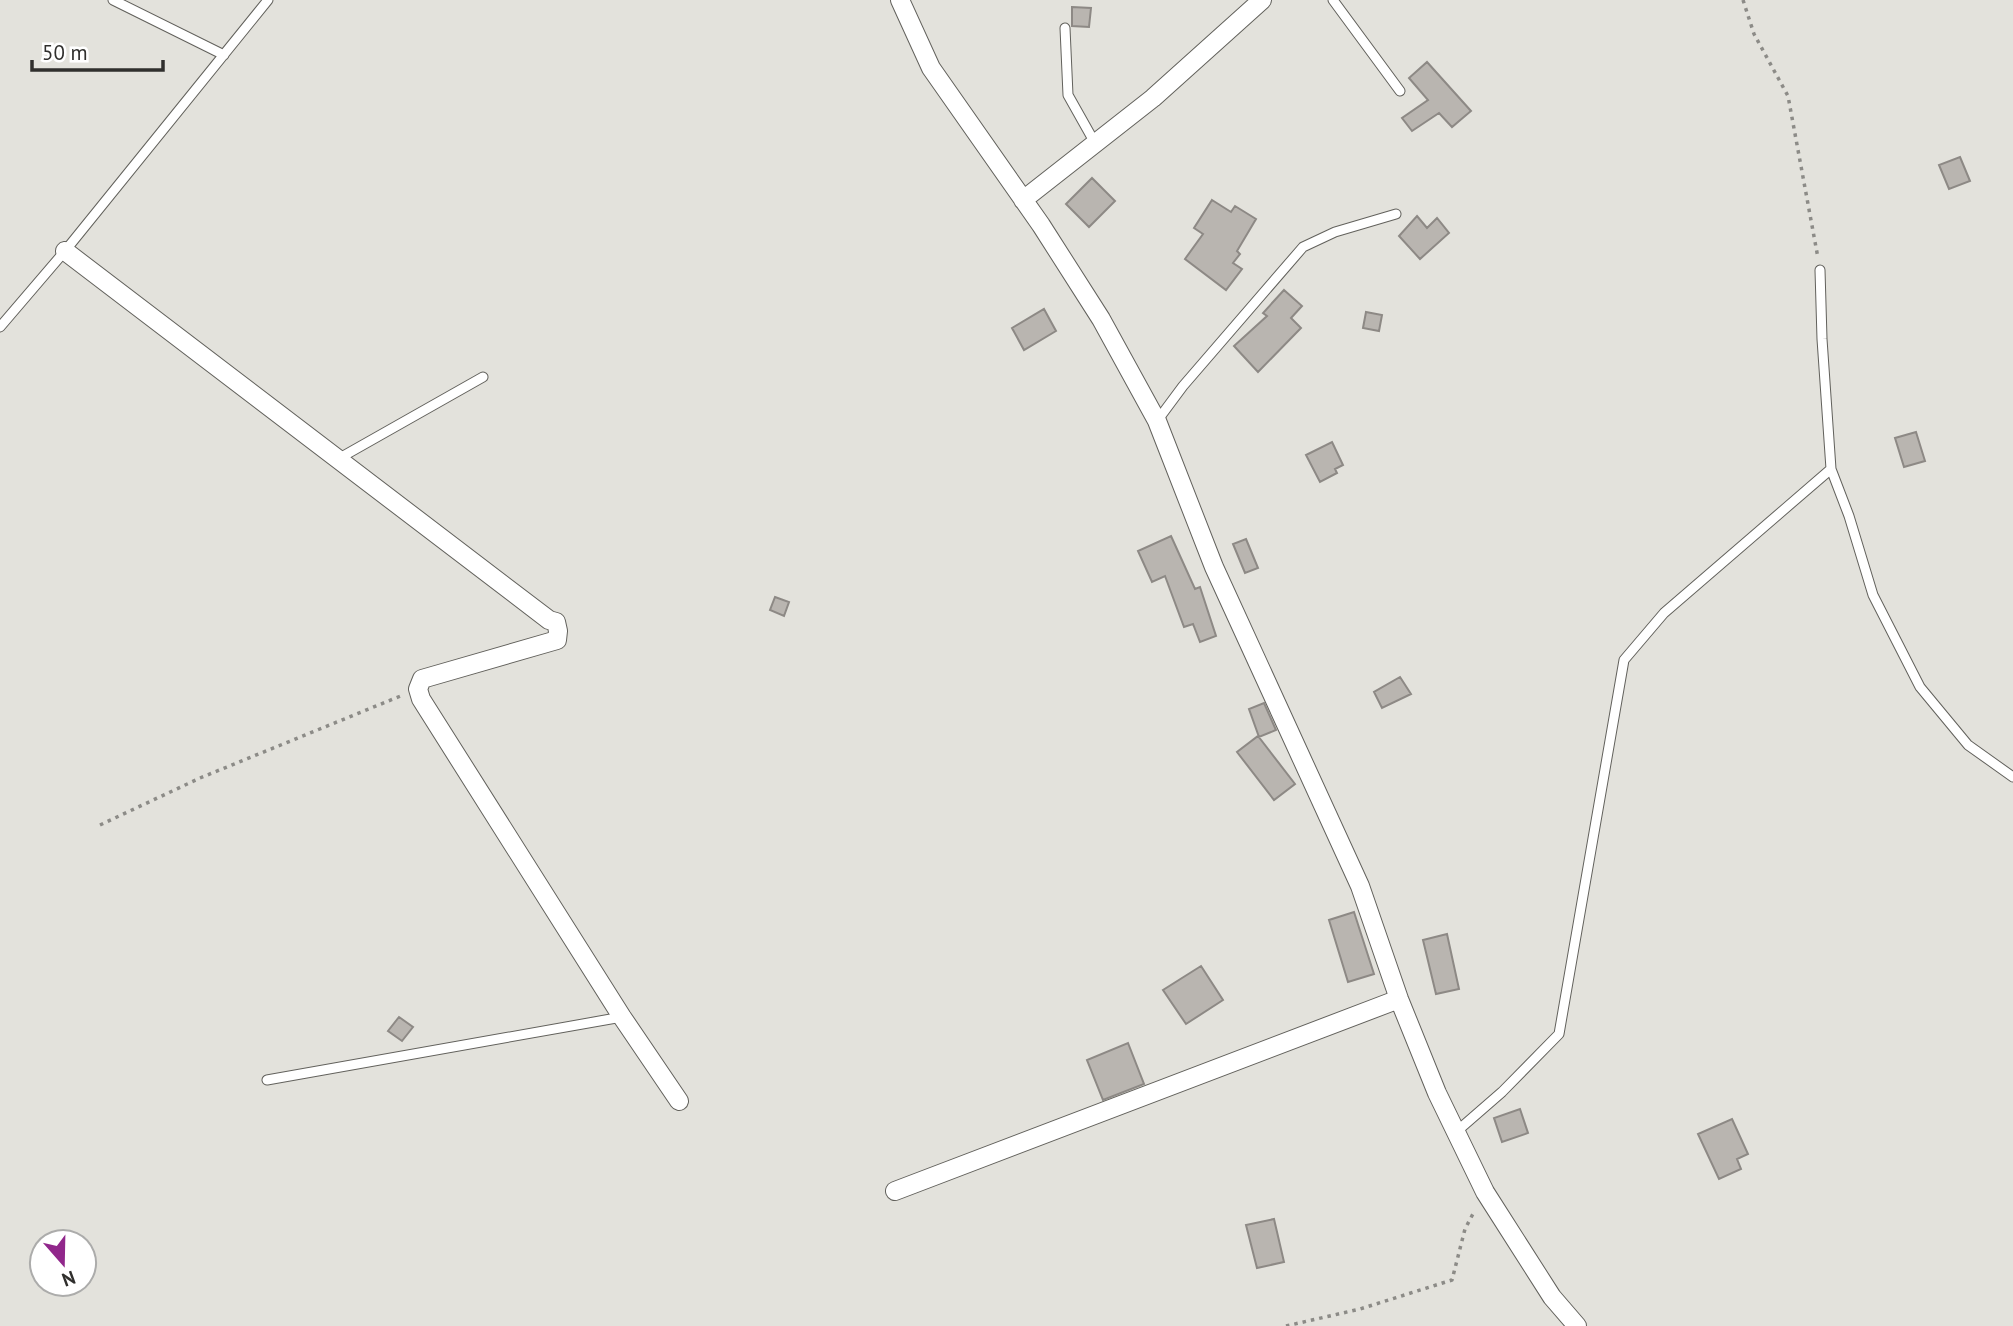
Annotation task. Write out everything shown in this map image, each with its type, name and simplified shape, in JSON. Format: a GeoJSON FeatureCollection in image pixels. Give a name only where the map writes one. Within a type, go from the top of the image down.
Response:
{"type":"FeatureCollection","features":[{"type":"Feature","properties":{"kind":"street"},"geometry":{"type":"LineString","coordinates":[[901,0],[931,68],[1041,225],[1101,319],[1157,421],[1214,568],[1360,886],[1399,999],[1437,1093],[1485,1192],[1552,1297],[1577,1326]]}},
{"type":"Feature","properties":{"kind":"street"},"geometry":{"type":"LineString","coordinates":[[1023,200],[1153,98],[1262,0]]}},
{"type":"Feature","properties":{"kind":"street"},"geometry":{"type":"LineString","coordinates":[[65,251],[336,460],[549,620],[556,622],[557,640],[422,679],[418,689],[421,699],[622,1017],[679,1101]]}},
{"type":"Feature","properties":{"kind":"street"},"geometry":{"type":"LineString","coordinates":[[895,1191],[1399,999]]}},
{"type":"Feature","properties":{"kind":"lane"},"geometry":{"type":"LineString","coordinates":[[113,0],[224,55]]}},
{"type":"Feature","properties":{"kind":"lane"},"geometry":{"type":"LineString","coordinates":[[0,327],[268,0]]}},
{"type":"Feature","properties":{"kind":"lane"},"geometry":{"type":"LineString","coordinates":[[1333,0],[1400,91]]}},
{"type":"Feature","properties":{"kind":"lane"},"geometry":{"type":"LineString","coordinates":[[1065,28],[1068,95],[1094,143]]}},
{"type":"Feature","properties":{"kind":"lane"},"geometry":{"type":"LineString","coordinates":[[1157,421],[1183,386],[1303,247],[1335,232],[1396,214]]}},
{"type":"Feature","properties":{"kind":"lane"},"geometry":{"type":"LineString","coordinates":[[1820,270],[1831,469],[1849,516],[1873,595],[1920,687],[1968,745],[2013,776]]}},
{"type":"Feature","properties":{"kind":"lane"},"geometry":{"type":"LineString","coordinates":[[336,460],[483,377]]}},
{"type":"Feature","properties":{"kind":"lane"},"geometry":{"type":"LineString","coordinates":[[1456,1132],[1502,1092],[1559,1034],[1624,660],[1664,612],[1831,469]]}},
{"type":"Feature","properties":{"kind":"lane"},"geometry":{"type":"LineString","coordinates":[[267,1080],[622,1017]]}},
{"type":"Feature","properties":{"kind":"path"},"geometry":{"type":"LineString","coordinates":[[1743,0],[1754,34],[1788,96],[1820,270]]}},
{"type":"Feature","properties":{"kind":"path"},"geometry":{"type":"LineString","coordinates":[[100,825],[200,778],[418,689]]}},
{"type":"Feature","properties":{"kind":"path"},"geometry":{"type":"LineString","coordinates":[[1286,1326],[1360,1309],[1452,1280],[1465,1229],[1485,1192]]}},
{"type":"Feature","properties":{"kind":"building"},"geometry":{"type":"Polygon","coordinates":[[[1072,7],[1091,8],[1089,27],[1072,26],[1072,7]]]}},
{"type":"Feature","properties":{"kind":"building"},"geometry":{"type":"Polygon","coordinates":[[[1427,62],[1471,111],[1452,127],[1439,113],[1412,131],[1402,118],[1428,100],[1409,78],[1427,62]]]}},
{"type":"Feature","properties":{"kind":"building"},"geometry":{"type":"Polygon","coordinates":[[[1960,157],[1970,181],[1949,189],[1939,165],[1960,157]]]}},
{"type":"Feature","properties":{"kind":"building"},"geometry":{"type":"Polygon","coordinates":[[[1092,178],[1115,201],[1089,227],[1066,204],[1092,178]]]}},
{"type":"Feature","properties":{"kind":"building"},"geometry":{"type":"Polygon","coordinates":[[[1212,200],[1231,212],[1235,206],[1256,219],[1233,263],[1242,269],[1226,290],[1185,259],[1203,234],[1194,228],[1212,200]]]}},
{"type":"Feature","properties":{"kind":"building"},"geometry":{"type":"Polygon","coordinates":[[[1417,216],[1427,228],[1437,218],[1449,233],[1420,259],[1399,236],[1417,216]]]}},
{"type":"Feature","properties":{"kind":"building"},"geometry":{"type":"Polygon","coordinates":[[[1284,290],[1302,306],[1291,318],[1301,328],[1258,372],[1234,346],[1267,316],[1263,313],[1284,290]]]}},
{"type":"Feature","properties":{"kind":"building"},"geometry":{"type":"Polygon","coordinates":[[[1044,309],[1056,331],[1024,350],[1012,328],[1044,309]]]}},
{"type":"Feature","properties":{"kind":"building"},"geometry":{"type":"Polygon","coordinates":[[[1366,312],[1382,315],[1379,331],[1363,328],[1366,312]]]}},
{"type":"Feature","properties":{"kind":"building"},"geometry":{"type":"Polygon","coordinates":[[[1916,432],[1925,461],[1904,467],[1895,438],[1916,432]]]}},
{"type":"Feature","properties":{"kind":"building"},"geometry":{"type":"Polygon","coordinates":[[[1332,442],[1343,465],[1335,469],[1337,473],[1320,482],[1306,455],[1332,442]]]}},
{"type":"Feature","properties":{"kind":"building"},"geometry":{"type":"Polygon","coordinates":[[[1171,536],[1195,589],[1200,587],[1216,636],[1200,642],[1193,624],[1184,627],[1165,576],[1152,582],[1138,551],[1171,536]]]}},
{"type":"Feature","properties":{"kind":"building"},"geometry":{"type":"Polygon","coordinates":[[[1246,539],[1258,568],[1245,573],[1233,544],[1246,539]]]}},
{"type":"Feature","properties":{"kind":"building"},"geometry":{"type":"Polygon","coordinates":[[[775,597],[789,602],[784,616],[770,610],[775,597]]]}},
{"type":"Feature","properties":{"kind":"building"},"geometry":{"type":"Polygon","coordinates":[[[1400,677],[1411,694],[1382,708],[1374,692],[1400,677]]]}},
{"type":"Feature","properties":{"kind":"building"},"geometry":{"type":"Polygon","coordinates":[[[1264,703],[1276,730],[1259,737],[1249,709],[1264,703]]]}},
{"type":"Feature","properties":{"kind":"building"},"geometry":{"type":"Polygon","coordinates":[[[1258,736],[1295,784],[1274,800],[1237,752],[1258,736]]]}},
{"type":"Feature","properties":{"kind":"building"},"geometry":{"type":"Polygon","coordinates":[[[1354,912],[1374,974],[1348,982],[1329,920],[1354,912]]]}},
{"type":"Feature","properties":{"kind":"building"},"geometry":{"type":"Polygon","coordinates":[[[1447,934],[1459,989],[1436,994],[1423,940],[1447,934]]]}},
{"type":"Feature","properties":{"kind":"building"},"geometry":{"type":"Polygon","coordinates":[[[1201,966],[1223,1000],[1186,1024],[1163,990],[1201,966]]]}},
{"type":"Feature","properties":{"kind":"building"},"geometry":{"type":"Polygon","coordinates":[[[399,1017],[413,1027],[402,1041],[388,1031],[399,1017]]]}},
{"type":"Feature","properties":{"kind":"building"},"geometry":{"type":"Polygon","coordinates":[[[1128,1043],[1144,1084],[1103,1100],[1087,1060],[1128,1043]]]}},
{"type":"Feature","properties":{"kind":"building"},"geometry":{"type":"Polygon","coordinates":[[[1520,1109],[1528,1133],[1502,1142],[1494,1118],[1520,1109]]]}},
{"type":"Feature","properties":{"kind":"building"},"geometry":{"type":"Polygon","coordinates":[[[1732,1119],[1748,1154],[1737,1159],[1741,1169],[1719,1179],[1698,1134],[1732,1119]]]}},
{"type":"Feature","properties":{"kind":"building"},"geometry":{"type":"Polygon","coordinates":[[[1274,1219],[1284,1262],[1257,1268],[1246,1225],[1274,1219]]]}}]}
